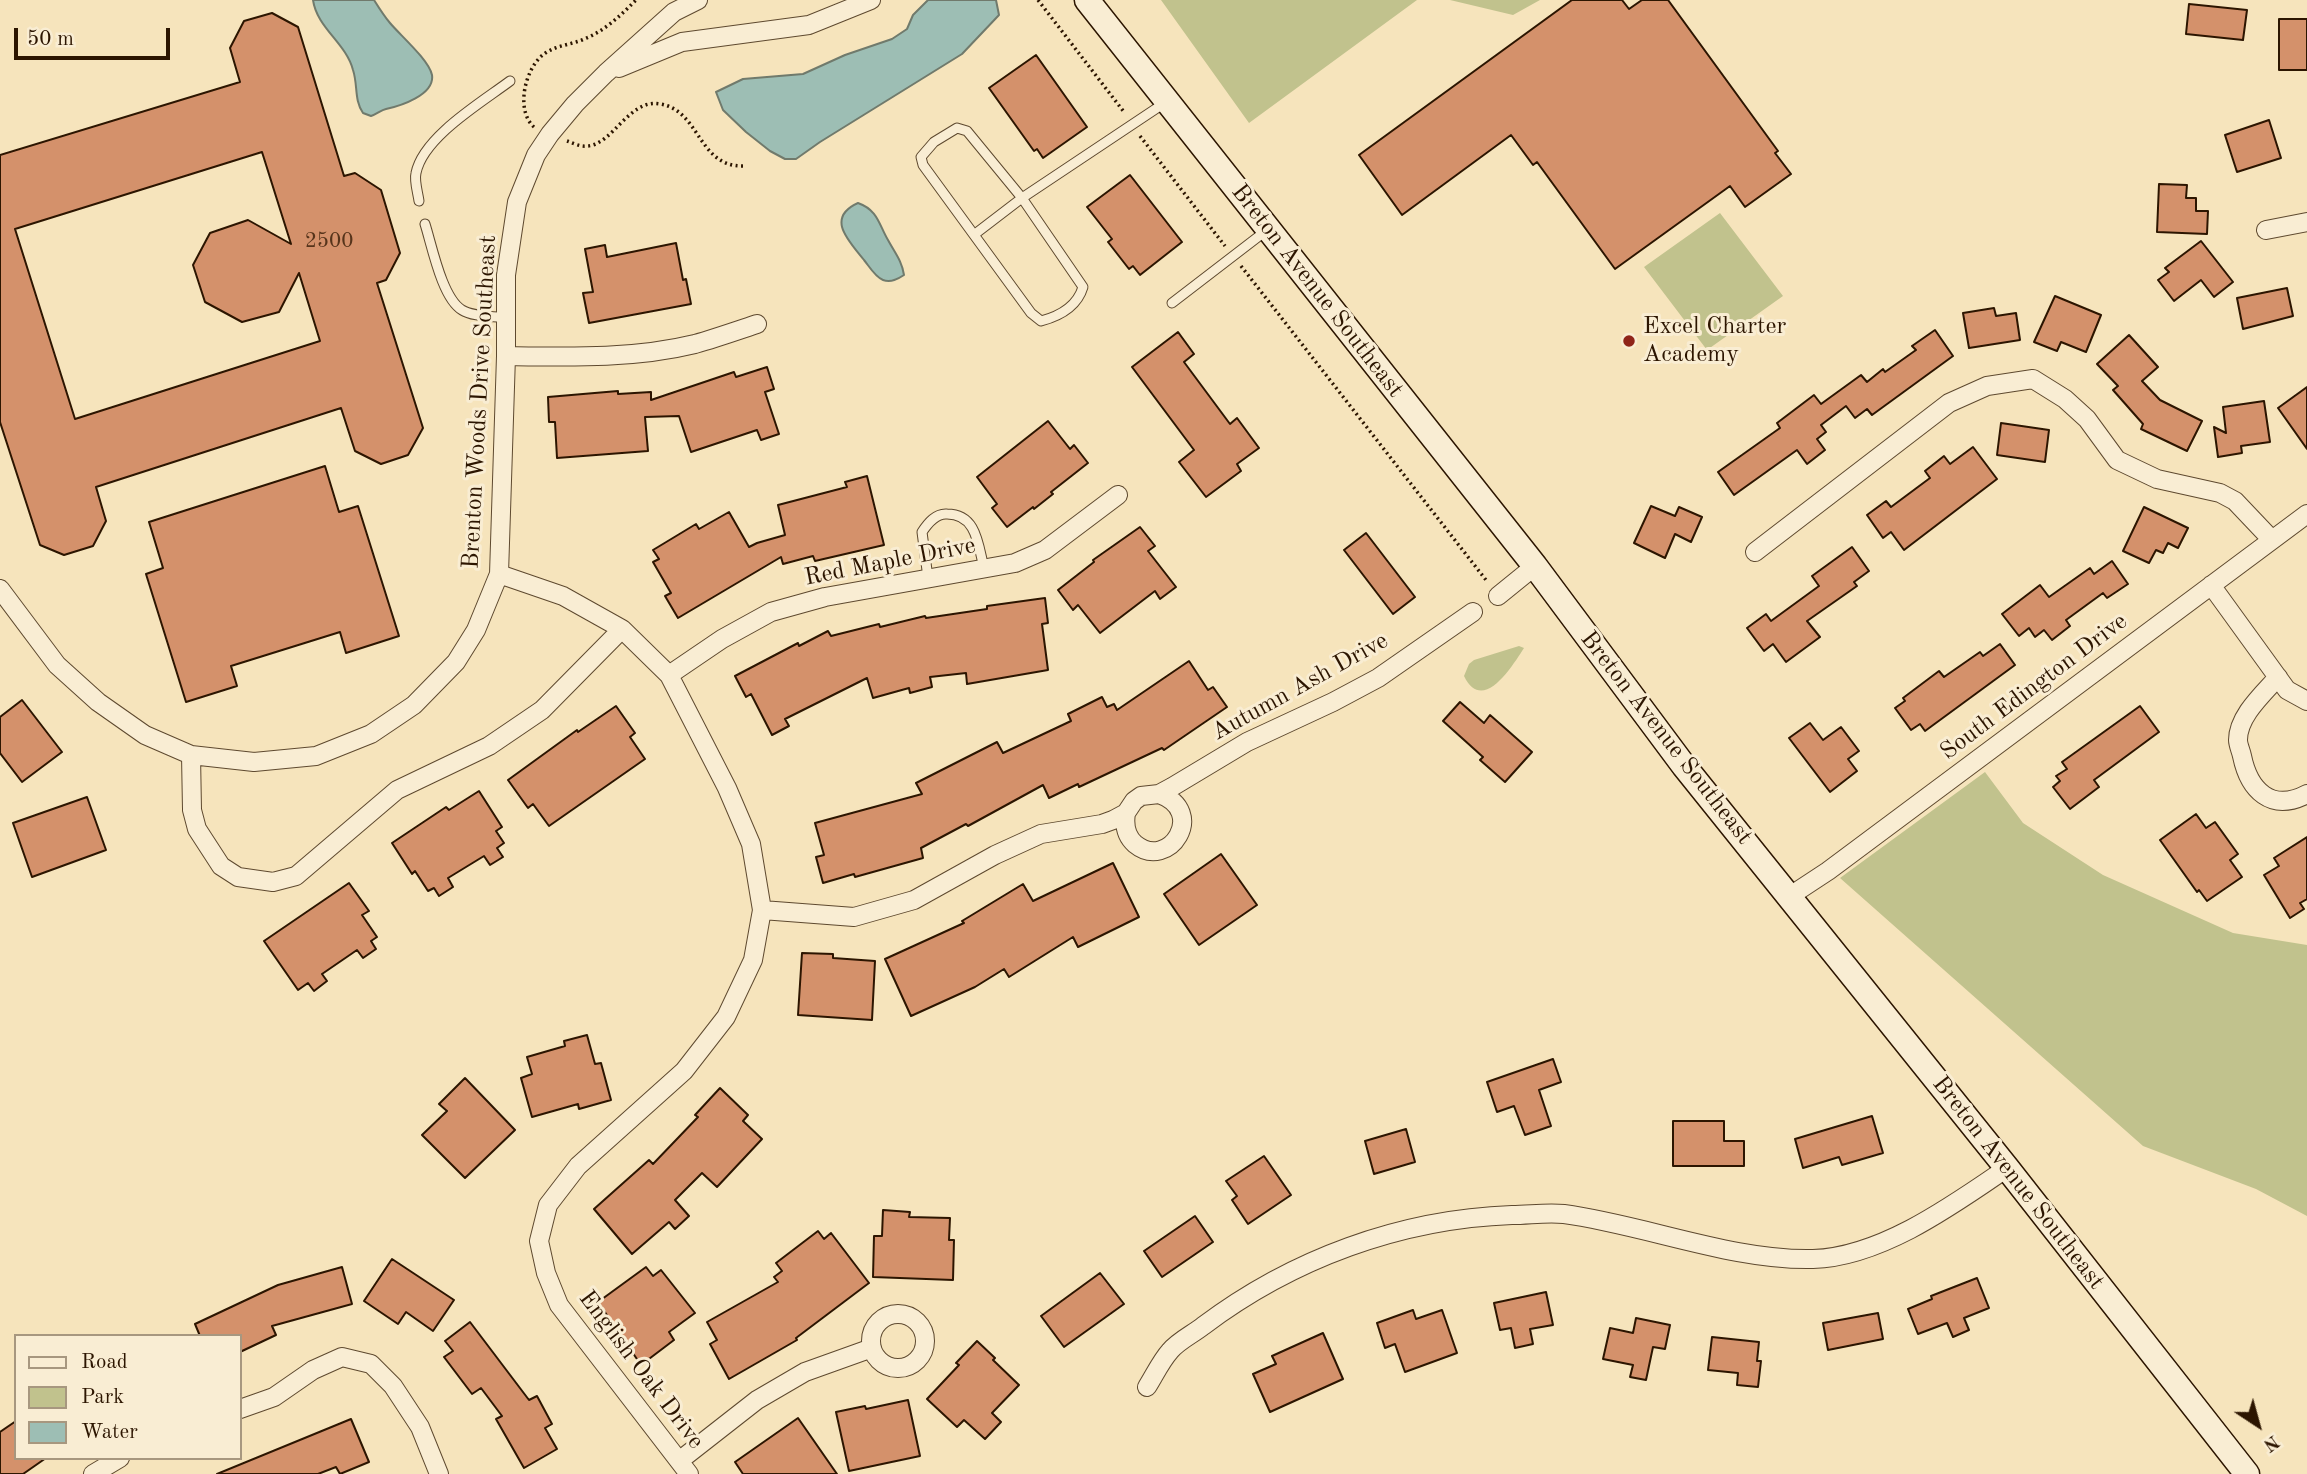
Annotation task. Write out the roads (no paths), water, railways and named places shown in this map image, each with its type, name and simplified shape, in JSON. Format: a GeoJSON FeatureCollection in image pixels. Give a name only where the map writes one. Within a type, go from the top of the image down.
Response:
{"type":"FeatureCollection","features":[{"type":"Feature","properties":{"kind":"main road","name":"Breton Avenue Southeast"},"geometry":{"type":"LineString","coordinates":[[1087,0],[1535,566],[1685,766],[2248,1474]]}},
{"type":"Feature","properties":{"kind":"street","name":"Brenton Woods Drive Southeast"},"geometry":{"type":"LineString","coordinates":[[0,589],[57,665],[98,702],[145,735],[191,755],[254,762],[316,756],[371,734],[414,705],[456,662],[476,630],[499,574],[506,275],[517,202],[536,155],[575,104],[674,12],[698,0]]}},
{"type":"Feature","properties":{"kind":"street","name":"Brenton Woods Drive Southeast"},"geometry":{"type":"LineString","coordinates":[[606,73],[682,42],[809,25],[871,0]]}},
{"type":"Feature","properties":{"kind":"street"},"geometry":{"type":"LineString","coordinates":[[2266,230],[2307,222]]}},
{"type":"Feature","properties":{"kind":"street"},"geometry":{"type":"LineString","coordinates":[[506,356],[574,357],[639,353],[694,344],[757,324]]}},
{"type":"Feature","properties":{"kind":"street"},"geometry":{"type":"LineString","coordinates":[[1755,552],[1949,403],[1987,386],[2033,379],[2064,398],[2087,419],[2117,460],[2157,479],[2220,493],[2235,501],[2272,540]]}},
{"type":"Feature","properties":{"kind":"street","name":"Red Maple Drive"},"geometry":{"type":"LineString","coordinates":[[669,675],[722,639],[771,612],[824,597],[1015,563],[1045,550],[1118,495]]}},
{"type":"Feature","properties":{"kind":"street","name":"South Edington Drive"},"geometry":{"type":"LineString","coordinates":[[1790,896],[1839,863],[2307,514]]}},
{"type":"Feature","properties":{"kind":"street"},"geometry":{"type":"LineString","coordinates":[[1498,596],[1535,566]]}},
{"type":"Feature","properties":{"kind":"street","name":"English Oak Drive"},"geometry":{"type":"LineString","coordinates":[[499,574],[563,596],[622,629],[669,675],[727,788],[751,844],[762,910],[753,960],[726,1017],[684,1071],[578,1166],[548,1205],[539,1241],[546,1273],[559,1305],[684,1467]]}},
{"type":"Feature","properties":{"kind":"street"},"geometry":{"type":"LineString","coordinates":[[2211,585],[2287,690],[2307,701]]}},
{"type":"Feature","properties":{"kind":"street","name":"Autumn Ash Drive"},"geometry":{"type":"LineString","coordinates":[[762,910],[854,917],[914,900],[995,855],[1041,834],[1102,824],[1126,813],[1141,796],[1159,794],[1247,742],[1334,702],[1378,678],[1473,612]]}},
{"type":"Feature","properties":{"kind":"street"},"geometry":{"type":"LineString","coordinates":[[191,755],[192,810],[197,829],[221,866],[238,877],[273,882],[296,876],[397,790],[489,746],[542,710],[622,629]]}},
{"type":"Feature","properties":{"kind":"street"},"geometry":{"type":"LineString","coordinates":[[2278,677],[2257,700],[2243,721],[2238,740],[2245,770],[2253,786],[2271,800],[2297,800],[2307,794]]}},
{"type":"Feature","properties":{"kind":"street"},"geometry":{"type":"LineString","coordinates":[[1176,803],[1185,781]]}},
{"type":"Feature","properties":{"kind":"street"},"geometry":{"type":"LineString","coordinates":[[1126,813],[1125,822],[1131,839],[1137,846],[1155,851],[1172,845],[1182,830],[1181,811],[1176,803],[1159,794]]}},
{"type":"Feature","properties":{"kind":"street"},"geometry":{"type":"LineString","coordinates":[[1102,824],[1131,839]]}},
{"type":"Feature","properties":{"kind":"street"},"geometry":{"type":"LineString","coordinates":[[1147,1387],[1170,1351],[1231,1305],[1292,1271],[1352,1244],[1425,1224],[1561,1213],[1642,1228],[1749,1254],[1815,1259],[1868,1249],[1938,1215],[2007,1168]]}},
{"type":"Feature","properties":{"kind":"street"},"geometry":{"type":"LineString","coordinates":[[684,1467],[757,1400],[805,1372],[872,1348]]}},
{"type":"Feature","properties":{"kind":"street"},"geometry":{"type":"LineString","coordinates":[[242,1408],[274,1397],[313,1370],[342,1357],[371,1364],[393,1386],[420,1427],[439,1474]]}},
{"type":"Feature","properties":{"kind":"street"},"geometry":{"type":"LineString","coordinates":[[93,1474],[117,1460]]}},
{"type":"Feature","properties":{"kind":"lane"},"geometry":{"type":"LineString","coordinates":[[419,201],[415,174],[427,149],[444,132],[510,81]]}},
{"type":"Feature","properties":{"kind":"lane"},"geometry":{"type":"LineString","coordinates":[[975,234],[1022,198],[1167,101]]}},
{"type":"Feature","properties":{"kind":"lane"},"geometry":{"type":"LineString","coordinates":[[957,128],[967,131],[1022,198],[1083,287],[1072,306],[1056,317],[1041,321],[1031,313],[923,165],[921,157],[934,142],[957,128]]}},
{"type":"Feature","properties":{"kind":"lane"},"geometry":{"type":"LineString","coordinates":[[425,224],[443,282],[454,302],[462,311],[506,318]]}},
{"type":"Feature","properties":{"kind":"lane"},"geometry":{"type":"LineString","coordinates":[[1172,303],[1268,229]]}},
{"type":"Feature","properties":{"kind":"lane"},"geometry":{"type":"LineString","coordinates":[[928,578],[922,533],[928,523],[941,513],[958,514],[971,524],[984,568]]}},
{"type":"Feature","properties":{"kind":"water"},"geometry":{"type":"Polygon","coordinates":[[[313,0],[374,0],[430,69],[432,75],[428,88],[400,105],[371,116],[363,113],[358,103],[349,60],[320,19],[313,0]]]}},
{"type":"Feature","properties":{"kind":"water"},"geometry":{"type":"Polygon","coordinates":[[[928,0],[996,0],[999,15],[962,54],[796,159],[785,159],[770,151],[723,110],[716,92],[743,79],[803,74],[845,55],[892,39],[907,29],[913,15],[928,0]]]}},
{"type":"Feature","properties":{"kind":"water"},"geometry":{"type":"Polygon","coordinates":[[[858,203],[877,218],[902,265],[904,275],[899,278],[889,281],[877,276],[847,238],[841,223],[843,216],[858,203]]]}},
{"type":"Feature","properties":{"kind":"place","name":"Excel Charter Academy"},"geometry":{"type":"Point","coordinates":[1629,341]}}]}
